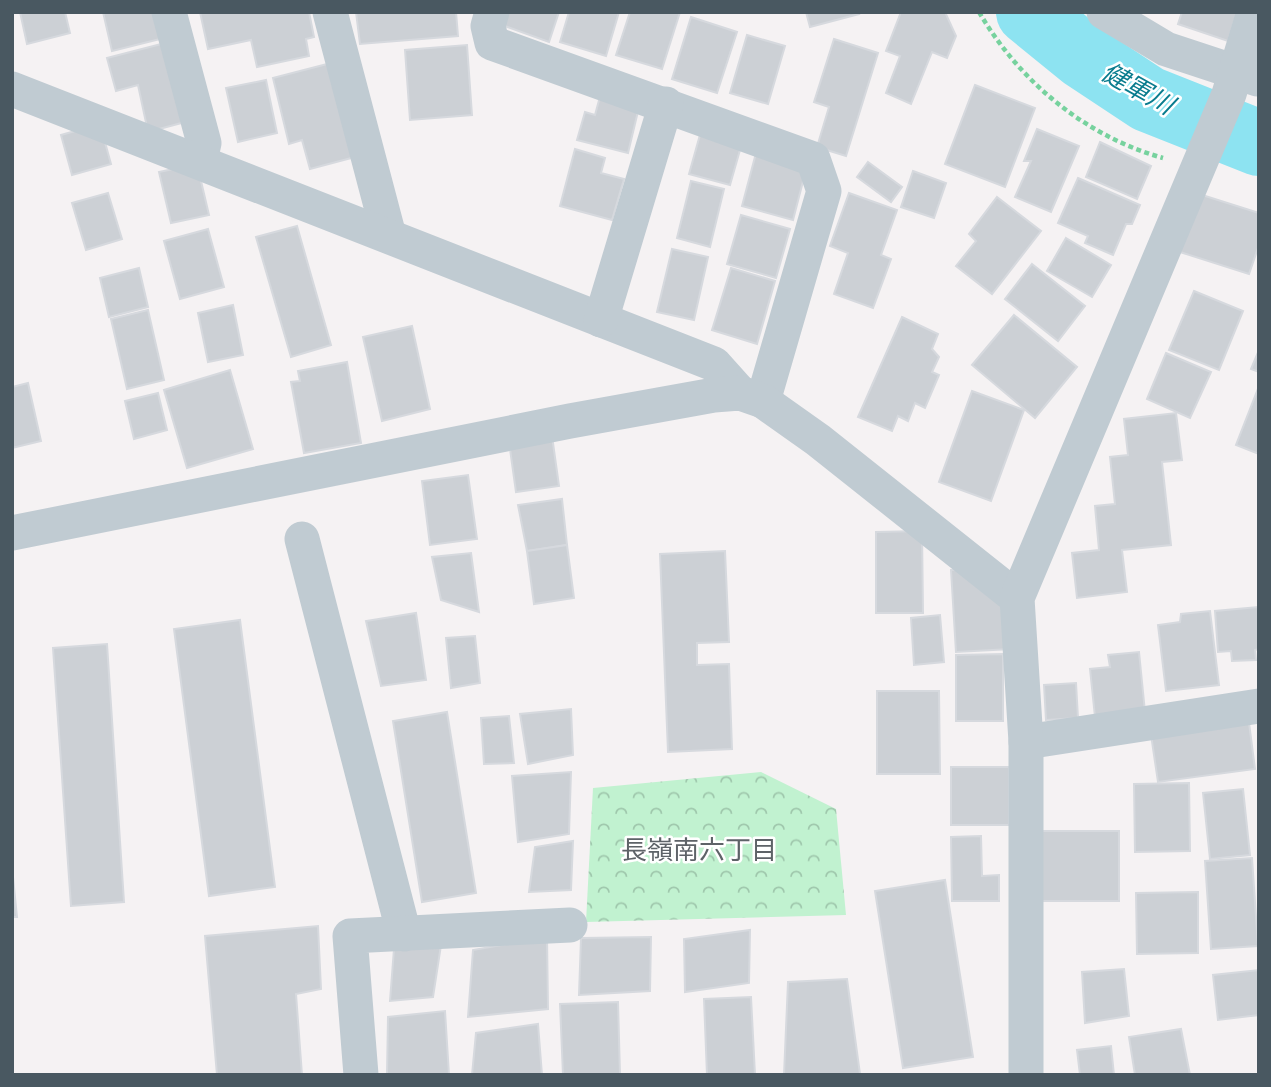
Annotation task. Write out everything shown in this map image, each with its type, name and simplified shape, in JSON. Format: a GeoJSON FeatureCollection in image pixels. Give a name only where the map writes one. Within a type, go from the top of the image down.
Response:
{"type":"FeatureCollection","features":[{"type":"Feature","properties":{"kind":"street"},"geometry":{"type":"LineString","coordinates":[[169,12],[204,144],[200,161]]}},
{"type":"Feature","properties":{"kind":"street"},"geometry":{"type":"LineString","coordinates":[[330,12],[389,236]]}},
{"type":"Feature","properties":{"kind":"street"},"geometry":{"type":"LineString","coordinates":[[492,12],[488,26],[492,43],[813,159],[824,191],[752,397]]}},
{"type":"Feature","properties":{"kind":"street"},"geometry":{"type":"LineString","coordinates":[[1104,12],[1166,49],[1241,83]]}},
{"type":"Feature","properties":{"kind":"street"},"geometry":{"type":"LineString","coordinates":[[1026,1075],[1026,742],[1017,598],[1201,160],[1241,83],[1254,12]]}},
{"type":"Feature","properties":{"kind":"street"},"geometry":{"type":"LineString","coordinates":[[12,89],[714,364],[752,397],[818,440],[1017,598]]}},
{"type":"Feature","properties":{"kind":"street"},"geometry":{"type":"LineString","coordinates":[[601,320],[666,104]]}},
{"type":"Feature","properties":{"kind":"street"},"geometry":{"type":"LineString","coordinates":[[12,533],[570,421],[714,395],[752,397]]}},
{"type":"Feature","properties":{"kind":"street"},"geometry":{"type":"LineString","coordinates":[[302,540],[404,934]]}},
{"type":"Feature","properties":{"kind":"street"},"geometry":{"type":"LineString","coordinates":[[1026,742],[1259,706]]}},
{"type":"Feature","properties":{"kind":"street"},"geometry":{"type":"LineString","coordinates":[[361,1075],[350,936],[570,925]]}},
{"type":"Feature","properties":{"kind":"path"},"geometry":{"type":"LineString","coordinates":[[979,12],[996,39],[1047,97],[1099,133],[1154,156],[1201,160]]}},
{"type":"Feature","properties":{"kind":"green space"},"geometry":{"type":"Polygon","coordinates":[[[761,772],[836,809],[846,915],[586,922],[593,788],[761,772]]]}},
{"type":"Feature","properties":{"kind":"building"},"geometry":{"type":"Polygon","coordinates":[[[20,12],[65,12],[70,33],[27,44],[20,12]]]}},
{"type":"Feature","properties":{"kind":"building"},"geometry":{"type":"Polygon","coordinates":[[[103,12],[158,12],[164,38],[112,51],[103,12]]]}},
{"type":"Feature","properties":{"kind":"building"},"geometry":{"type":"Polygon","coordinates":[[[200,12],[309,12],[314,37],[306,39],[309,56],[257,67],[251,40],[208,49],[200,12]]]}},
{"type":"Feature","properties":{"kind":"building"},"geometry":{"type":"Polygon","coordinates":[[[356,12],[456,12],[458,36],[360,44],[356,12]]]}},
{"type":"Feature","properties":{"kind":"building"},"geometry":{"type":"Polygon","coordinates":[[[506,12],[559,12],[549,42],[502,25],[506,12]]]}},
{"type":"Feature","properties":{"kind":"building"},"geometry":{"type":"Polygon","coordinates":[[[569,12],[619,12],[606,56],[560,42],[569,12]]]}},
{"type":"Feature","properties":{"kind":"building"},"geometry":{"type":"Polygon","coordinates":[[[630,12],[680,12],[662,69],[616,55],[630,12]]]}},
{"type":"Feature","properties":{"kind":"building"},"geometry":{"type":"Polygon","coordinates":[[[806,12],[858,12],[859,14],[810,27],[806,12]]]}},
{"type":"Feature","properties":{"kind":"building"},"geometry":{"type":"Polygon","coordinates":[[[901,12],[945,12],[956,36],[947,58],[932,52],[911,104],[886,93],[900,56],[886,51],[901,12]]]}},
{"type":"Feature","properties":{"kind":"building"},"geometry":{"type":"Polygon","coordinates":[[[1182,12],[1237,12],[1228,41],[1178,24],[1182,12]]]}},
{"type":"Feature","properties":{"kind":"building"},"geometry":{"type":"Polygon","coordinates":[[[691,17],[737,32],[717,93],[672,79],[691,17]]]}},
{"type":"Feature","properties":{"kind":"building"},"geometry":{"type":"Polygon","coordinates":[[[747,35],[785,46],[768,104],[730,93],[747,35]]]}},
{"type":"Feature","properties":{"kind":"building"},"geometry":{"type":"Polygon","coordinates":[[[834,39],[878,53],[846,156],[817,147],[829,107],[814,102],[834,39]]]}},
{"type":"Feature","properties":{"kind":"building"},"geometry":{"type":"Polygon","coordinates":[[[169,42],[189,121],[148,132],[138,85],[116,91],[107,58],[169,42]]]}},
{"type":"Feature","properties":{"kind":"building"},"geometry":{"type":"Polygon","coordinates":[[[467,45],[472,115],[410,120],[405,50],[467,45]]]}},
{"type":"Feature","properties":{"kind":"building"},"geometry":{"type":"Polygon","coordinates":[[[331,63],[355,157],[310,169],[302,140],[289,144],[273,78],[331,63]]]}},
{"type":"Feature","properties":{"kind":"building"},"geometry":{"type":"Polygon","coordinates":[[[266,80],[277,133],[238,142],[226,88],[266,80]]]}},
{"type":"Feature","properties":{"kind":"building"},"geometry":{"type":"Polygon","coordinates":[[[975,85],[1035,108],[1005,187],[945,164],[975,85]]]}},
{"type":"Feature","properties":{"kind":"building"},"geometry":{"type":"Polygon","coordinates":[[[601,93],[640,103],[628,153],[577,140],[585,112],[595,115],[601,93]]]}},
{"type":"Feature","properties":{"kind":"building"},"geometry":{"type":"Polygon","coordinates":[[[100,124],[111,164],[72,175],[61,135],[100,124]]]}},
{"type":"Feature","properties":{"kind":"building"},"geometry":{"type":"Polygon","coordinates":[[[703,124],[744,136],[730,185],[689,174],[703,124]]]}},
{"type":"Feature","properties":{"kind":"building"},"geometry":{"type":"Polygon","coordinates":[[[1037,129],[1079,146],[1051,212],[1015,197],[1031,161],[1024,161],[1037,129]]]}},
{"type":"Feature","properties":{"kind":"building"},"geometry":{"type":"Polygon","coordinates":[[[1100,142],[1151,166],[1137,199],[1086,177],[1100,142]]]}},
{"type":"Feature","properties":{"kind":"building"},"geometry":{"type":"Polygon","coordinates":[[[575,149],[605,158],[601,173],[624,179],[612,220],[560,206],[575,149]]]}},
{"type":"Feature","properties":{"kind":"building"},"geometry":{"type":"Polygon","coordinates":[[[756,153],[807,166],[793,220],[742,206],[756,153]]]}},
{"type":"Feature","properties":{"kind":"building"},"geometry":{"type":"Polygon","coordinates":[[[868,162],[902,187],[891,202],[857,177],[868,162]]]}},
{"type":"Feature","properties":{"kind":"building"},"geometry":{"type":"Polygon","coordinates":[[[197,164],[209,215],[171,223],[159,172],[197,164]]]}},
{"type":"Feature","properties":{"kind":"building"},"geometry":{"type":"Polygon","coordinates":[[[913,171],[946,183],[934,218],[901,207],[913,171]]]}},
{"type":"Feature","properties":{"kind":"building"},"geometry":{"type":"Polygon","coordinates":[[[1078,178],[1140,205],[1132,224],[1126,224],[1113,255],[1085,243],[1088,236],[1058,223],[1078,178]]]}},
{"type":"Feature","properties":{"kind":"building"},"geometry":{"type":"Polygon","coordinates":[[[691,181],[724,189],[710,247],[677,238],[691,181]]]}},
{"type":"Feature","properties":{"kind":"building"},"geometry":{"type":"Polygon","coordinates":[[[108,193],[122,239],[86,250],[72,203],[108,193]]]}},
{"type":"Feature","properties":{"kind":"building"},"geometry":{"type":"Polygon","coordinates":[[[849,193],[897,210],[881,255],[891,259],[873,308],[834,294],[848,253],[830,246],[849,193]]]}},
{"type":"Feature","properties":{"kind":"building"},"geometry":{"type":"Polygon","coordinates":[[[1199,194],[1259,213],[1259,245],[1249,274],[1180,252],[1199,194]]]}},
{"type":"Feature","properties":{"kind":"building"},"geometry":{"type":"Polygon","coordinates":[[[997,197],[1041,231],[992,294],[956,266],[976,241],[969,234],[997,197]]]}},
{"type":"Feature","properties":{"kind":"building"},"geometry":{"type":"Polygon","coordinates":[[[741,215],[790,229],[776,278],[727,264],[741,215]]]}},
{"type":"Feature","properties":{"kind":"building"},"geometry":{"type":"Polygon","coordinates":[[[297,226],[331,345],[291,357],[256,237],[297,226]]]}},
{"type":"Feature","properties":{"kind":"building"},"geometry":{"type":"Polygon","coordinates":[[[208,229],[224,287],[180,299],[164,241],[208,229]]]}},
{"type":"Feature","properties":{"kind":"building"},"geometry":{"type":"Polygon","coordinates":[[[1066,238],[1111,265],[1092,297],[1047,271],[1066,238]]]}},
{"type":"Feature","properties":{"kind":"building"},"geometry":{"type":"Polygon","coordinates":[[[672,249],[708,257],[694,320],[657,312],[672,249]]]}},
{"type":"Feature","properties":{"kind":"building"},"geometry":{"type":"Polygon","coordinates":[[[1032,264],[1085,306],[1058,341],[1005,299],[1032,264]]]}},
{"type":"Feature","properties":{"kind":"building"},"geometry":{"type":"Polygon","coordinates":[[[139,268],[148,307],[109,317],[100,278],[139,268]]]}},
{"type":"Feature","properties":{"kind":"building"},"geometry":{"type":"Polygon","coordinates":[[[731,268],[775,281],[757,344],[712,330],[731,268]]]}},
{"type":"Feature","properties":{"kind":"building"},"geometry":{"type":"Polygon","coordinates":[[[1194,291],[1243,311],[1219,370],[1169,350],[1194,291]]]}},
{"type":"Feature","properties":{"kind":"building"},"geometry":{"type":"Polygon","coordinates":[[[233,305],[243,355],[208,362],[198,313],[233,305]]]}},
{"type":"Feature","properties":{"kind":"building"},"geometry":{"type":"Polygon","coordinates":[[[148,310],[164,380],[127,389],[111,319],[148,310]]]}},
{"type":"Feature","properties":{"kind":"building"},"geometry":{"type":"Polygon","coordinates":[[[1014,315],[1077,367],[1035,418],[972,365],[1014,315]]]}},
{"type":"Feature","properties":{"kind":"building"},"geometry":{"type":"Polygon","coordinates":[[[902,317],[938,334],[932,349],[939,357],[932,372],[939,375],[925,408],[915,403],[908,421],[898,416],[892,431],[858,417],[902,317]]]}},
{"type":"Feature","properties":{"kind":"building"},"geometry":{"type":"Polygon","coordinates":[[[412,326],[430,409],[382,421],[363,337],[412,326]]]}},
{"type":"Feature","properties":{"kind":"building"},"geometry":{"type":"Polygon","coordinates":[[[1259,350],[1259,372],[1251,369],[1259,350]]]}},
{"type":"Feature","properties":{"kind":"building"},"geometry":{"type":"Polygon","coordinates":[[[1166,353],[1211,372],[1190,418],[1147,399],[1166,353]]]}},
{"type":"Feature","properties":{"kind":"building"},"geometry":{"type":"Polygon","coordinates":[[[347,362],[361,443],[304,453],[291,382],[300,381],[298,371],[347,362]]]}},
{"type":"Feature","properties":{"kind":"building"},"geometry":{"type":"Polygon","coordinates":[[[230,370],[253,449],[187,468],[164,390],[230,370]]]}},
{"type":"Feature","properties":{"kind":"building"},"geometry":{"type":"Polygon","coordinates":[[[28,383],[41,441],[12,448],[12,387],[28,383]]]}},
{"type":"Feature","properties":{"kind":"building"},"geometry":{"type":"Polygon","coordinates":[[[1259,386],[1259,454],[1236,445],[1259,386]]]}},
{"type":"Feature","properties":{"kind":"building"},"geometry":{"type":"Polygon","coordinates":[[[972,391],[1024,410],[991,501],[939,482],[972,391]]]}},
{"type":"Feature","properties":{"kind":"building"},"geometry":{"type":"Polygon","coordinates":[[[158,393],[167,430],[134,439],[125,401],[158,393]]]}},
{"type":"Feature","properties":{"kind":"building"},"geometry":{"type":"Polygon","coordinates":[[[1176,413],[1182,460],[1162,462],[1171,545],[1122,550],[1127,592],[1077,598],[1072,553],[1099,550],[1095,506],[1115,504],[1110,457],[1128,455],[1124,419],[1176,413]]]}},
{"type":"Feature","properties":{"kind":"building"},"geometry":{"type":"Polygon","coordinates":[[[552,436],[559,486],[516,492],[509,442],[552,436]]]}},
{"type":"Feature","properties":{"kind":"building"},"geometry":{"type":"Polygon","coordinates":[[[468,475],[477,539],[430,545],[422,481],[468,475]]]}},
{"type":"Feature","properties":{"kind":"building"},"geometry":{"type":"Polygon","coordinates":[[[562,499],[567,545],[527,551],[518,505],[562,499]]]}},
{"type":"Feature","properties":{"kind":"building"},"geometry":{"type":"Polygon","coordinates":[[[922,531],[923,613],[876,613],[876,532],[922,531]]]}},
{"type":"Feature","properties":{"kind":"building"},"geometry":{"type":"Polygon","coordinates":[[[567,545],[574,598],[534,604],[527,551],[567,545]]]}},
{"type":"Feature","properties":{"kind":"building"},"geometry":{"type":"Polygon","coordinates":[[[725,551],[729,642],[697,643],[697,665],[729,664],[732,749],[668,752],[660,554],[725,551]]]}},
{"type":"Feature","properties":{"kind":"building"},"geometry":{"type":"Polygon","coordinates":[[[471,553],[479,612],[441,600],[432,557],[471,553]]]}},
{"type":"Feature","properties":{"kind":"building"},"geometry":{"type":"Polygon","coordinates":[[[969,569],[1008,599],[1011,649],[956,652],[951,570],[969,569]]]}},
{"type":"Feature","properties":{"kind":"building"},"geometry":{"type":"Polygon","coordinates":[[[1258,607],[1259,649],[1255,650],[1256,660],[1232,661],[1231,651],[1218,652],[1215,611],[1258,607]]]}},
{"type":"Feature","properties":{"kind":"building"},"geometry":{"type":"Polygon","coordinates":[[[1210,611],[1219,685],[1166,691],[1158,625],[1180,622],[1181,614],[1210,611]]]}},
{"type":"Feature","properties":{"kind":"building"},"geometry":{"type":"Polygon","coordinates":[[[416,613],[426,680],[381,686],[366,621],[416,613]]]}},
{"type":"Feature","properties":{"kind":"building"},"geometry":{"type":"Polygon","coordinates":[[[940,615],[944,662],[914,665],[911,618],[940,615]]]}},
{"type":"Feature","properties":{"kind":"building"},"geometry":{"type":"Polygon","coordinates":[[[240,620],[275,887],[209,896],[174,629],[240,620]]]}},
{"type":"Feature","properties":{"kind":"building"},"geometry":{"type":"Polygon","coordinates":[[[475,636],[480,683],[451,688],[446,638],[475,636]]]}},
{"type":"Feature","properties":{"kind":"building"},"geometry":{"type":"Polygon","coordinates":[[[107,644],[124,902],[71,906],[53,648],[107,644]]]}},
{"type":"Feature","properties":{"kind":"building"},"geometry":{"type":"Polygon","coordinates":[[[1139,652],[1145,712],[1095,717],[1090,669],[1110,667],[1108,655],[1139,652]]]}},
{"type":"Feature","properties":{"kind":"building"},"geometry":{"type":"Polygon","coordinates":[[[1003,654],[1003,721],[956,721],[956,655],[1003,654]]]}},
{"type":"Feature","properties":{"kind":"building"},"geometry":{"type":"Polygon","coordinates":[[[1076,683],[1078,718],[1046,720],[1044,685],[1076,683]]]}},
{"type":"Feature","properties":{"kind":"building"},"geometry":{"type":"Polygon","coordinates":[[[877,691],[939,691],[940,774],[877,774],[877,691]]]}},
{"type":"Feature","properties":{"kind":"building"},"geometry":{"type":"Polygon","coordinates":[[[571,709],[573,755],[528,764],[520,714],[571,709]]]}},
{"type":"Feature","properties":{"kind":"building"},"geometry":{"type":"Polygon","coordinates":[[[447,712],[476,893],[422,902],[393,721],[447,712]]]}},
{"type":"Feature","properties":{"kind":"building"},"geometry":{"type":"Polygon","coordinates":[[[1248,715],[1255,769],[1158,782],[1150,728],[1248,715]]]}},
{"type":"Feature","properties":{"kind":"building"},"geometry":{"type":"Polygon","coordinates":[[[509,716],[514,763],[484,764],[481,718],[509,716]]]}},
{"type":"Feature","properties":{"kind":"building"},"geometry":{"type":"Polygon","coordinates":[[[951,767],[1009,767],[1009,825],[951,825],[951,767]]]}},
{"type":"Feature","properties":{"kind":"building"},"geometry":{"type":"Polygon","coordinates":[[[571,772],[569,834],[518,842],[512,776],[571,772]]]}},
{"type":"Feature","properties":{"kind":"building"},"geometry":{"type":"Polygon","coordinates":[[[1189,783],[1190,851],[1135,852],[1134,784],[1189,783]]]}},
{"type":"Feature","properties":{"kind":"building"},"geometry":{"type":"Polygon","coordinates":[[[1243,789],[1250,855],[1210,859],[1203,793],[1243,789]]]}},
{"type":"Feature","properties":{"kind":"building"},"geometry":{"type":"Polygon","coordinates":[[[1038,831],[1119,831],[1119,901],[1038,901],[1038,831]]]}},
{"type":"Feature","properties":{"kind":"building"},"geometry":{"type":"Polygon","coordinates":[[[981,836],[982,876],[999,875],[999,901],[952,901],[951,837],[981,836]]]}},
{"type":"Feature","properties":{"kind":"building"},"geometry":{"type":"Polygon","coordinates":[[[573,841],[571,890],[529,892],[535,847],[573,841]]]}},
{"type":"Feature","properties":{"kind":"building"},"geometry":{"type":"Polygon","coordinates":[[[1252,858],[1258,946],[1211,949],[1205,861],[1252,858]]]}},
{"type":"Feature","properties":{"kind":"building"},"geometry":{"type":"Polygon","coordinates":[[[12,867],[17,917],[12,917],[12,867]]]}},
{"type":"Feature","properties":{"kind":"building"},"geometry":{"type":"Polygon","coordinates":[[[945,880],[973,1057],[903,1068],[875,891],[945,880]]]}},
{"type":"Feature","properties":{"kind":"building"},"geometry":{"type":"Polygon","coordinates":[[[1198,892],[1198,953],[1137,954],[1136,893],[1198,892]]]}},
{"type":"Feature","properties":{"kind":"building"},"geometry":{"type":"Polygon","coordinates":[[[318,926],[321,989],[296,994],[302,1075],[217,1075],[205,936],[318,926]]]}},
{"type":"Feature","properties":{"kind":"building"},"geometry":{"type":"Polygon","coordinates":[[[750,930],[749,983],[685,992],[684,939],[750,930]]]}},
{"type":"Feature","properties":{"kind":"building"},"geometry":{"type":"Polygon","coordinates":[[[547,937],[548,1009],[468,1017],[473,950],[547,937]]]}},
{"type":"Feature","properties":{"kind":"building"},"geometry":{"type":"Polygon","coordinates":[[[651,937],[650,991],[579,995],[581,938],[651,937]]]}},
{"type":"Feature","properties":{"kind":"building"},"geometry":{"type":"Polygon","coordinates":[[[441,945],[433,997],[390,1001],[394,949],[441,945]]]}},
{"type":"Feature","properties":{"kind":"building"},"geometry":{"type":"Polygon","coordinates":[[[1124,969],[1129,1016],[1085,1023],[1082,972],[1124,969]]]}},
{"type":"Feature","properties":{"kind":"building"},"geometry":{"type":"Polygon","coordinates":[[[1259,970],[1259,1015],[1218,1020],[1213,975],[1259,970]]]}},
{"type":"Feature","properties":{"kind":"building"},"geometry":{"type":"Polygon","coordinates":[[[847,979],[860,1074],[784,1075],[788,982],[847,979]]]}},
{"type":"Feature","properties":{"kind":"building"},"geometry":{"type":"Polygon","coordinates":[[[751,997],[755,1075],[707,1075],[704,999],[751,997]]]}},
{"type":"Feature","properties":{"kind":"building"},"geometry":{"type":"Polygon","coordinates":[[[618,1002],[620,1075],[563,1075],[560,1004],[618,1002]]]}},
{"type":"Feature","properties":{"kind":"building"},"geometry":{"type":"Polygon","coordinates":[[[445,1011],[449,1075],[387,1075],[388,1017],[445,1011]]]}},
{"type":"Feature","properties":{"kind":"building"},"geometry":{"type":"Polygon","coordinates":[[[538,1024],[542,1075],[472,1075],[476,1033],[538,1024]]]}},
{"type":"Feature","properties":{"kind":"building"},"geometry":{"type":"Polygon","coordinates":[[[1181,1029],[1190,1075],[1135,1075],[1129,1037],[1181,1029]]]}},
{"type":"Feature","properties":{"kind":"building"},"geometry":{"type":"Polygon","coordinates":[[[1111,1046],[1114,1075],[1080,1075],[1077,1050],[1111,1046]]]}},
{"type":"Feature","properties":{"kind":"waterway","name":"健軍川"},"geometry":{"type":"LineString","coordinates":[[1029,12],[1083,56],[1148,99],[1259,143]]}},
{"type":"Feature","properties":{"kind":"district","name":"長嶺南六丁目"},"geometry":{"type":"Point","coordinates":[699,849]}}]}
